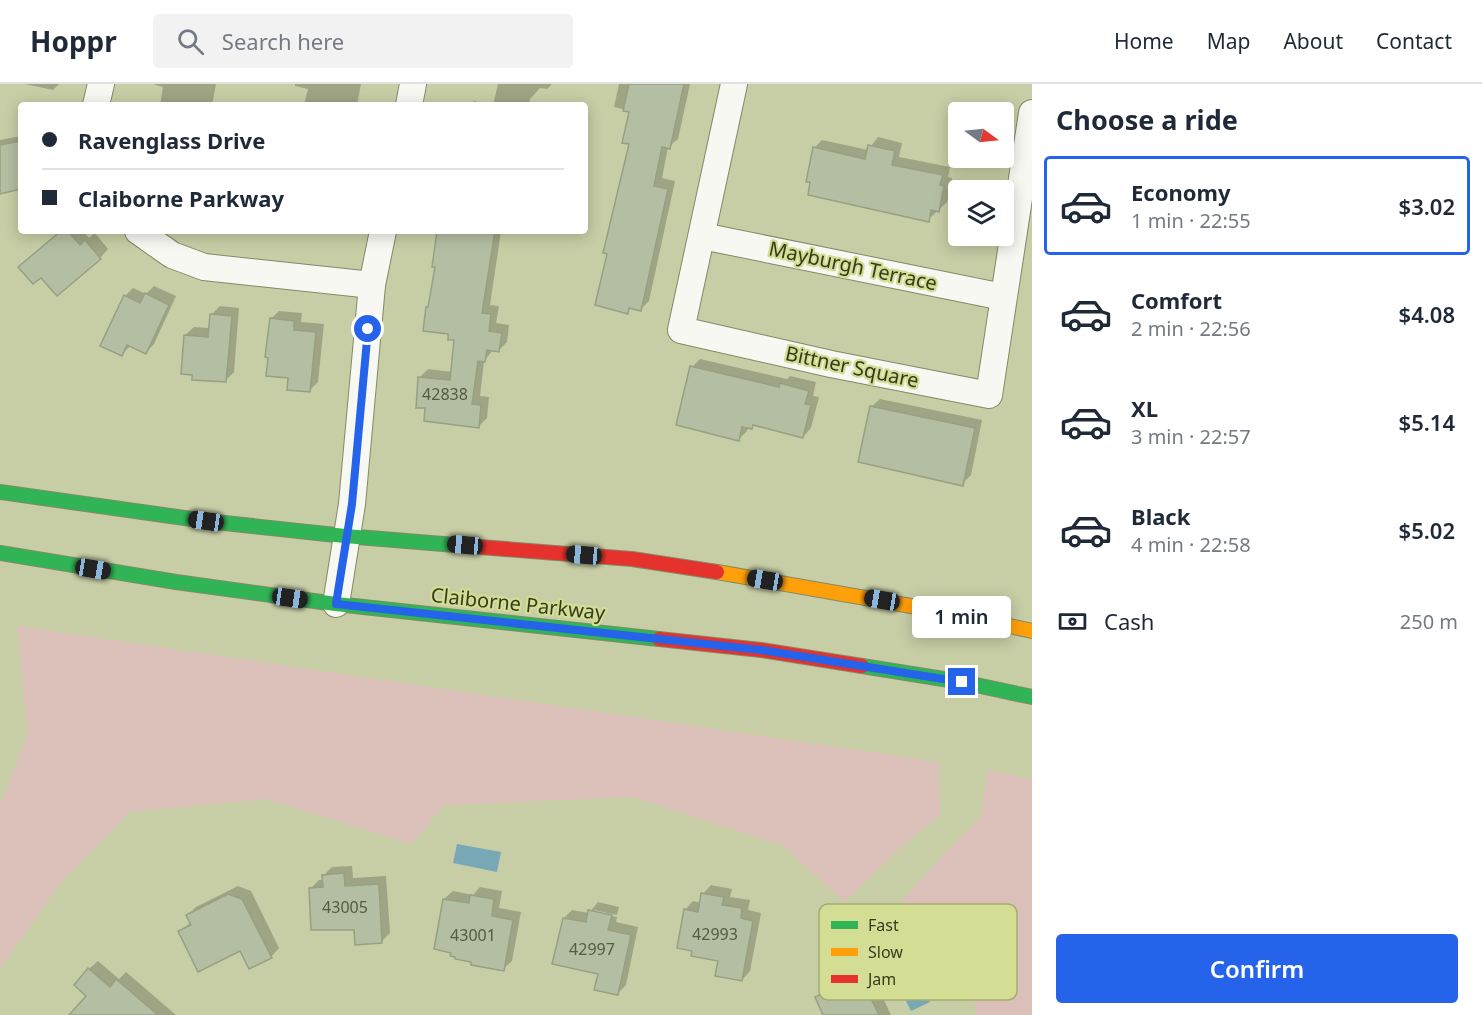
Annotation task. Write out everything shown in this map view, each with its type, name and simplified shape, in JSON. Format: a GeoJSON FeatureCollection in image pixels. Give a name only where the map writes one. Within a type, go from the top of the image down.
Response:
{"type":"FeatureCollection","features":[{"type":"Feature","properties":{"kind":"main road"},"geometry":{"type":"LineString","coordinates":[[0,492],[206,521],[345,536],[632,559],[788,583],[951,613],[1032,631]]}},
{"type":"Feature","properties":{"kind":"main road","name":"Claiborne Parkway"},"geometry":{"type":"LineString","coordinates":[[0,553],[176,582],[336,604],[761,650],[962,682],[1032,697]]}},
{"type":"Feature","properties":{"kind":"street"},"geometry":{"type":"LineString","coordinates":[[97,102],[101,84]]}},
{"type":"Feature","properties":{"kind":"street"},"geometry":{"type":"LineString","coordinates":[[410,102],[414,84]]}},
{"type":"Feature","properties":{"kind":"street","name":"Bittner Square"},"geometry":{"type":"LineString","coordinates":[[734,84],[681,330],[831,364],[989,395],[1032,113]]}},
{"type":"Feature","properties":{"kind":"street"},"geometry":{"type":"LineString","coordinates":[[142,234],[172,255],[204,267],[372,285]]}},
{"type":"Feature","properties":{"kind":"street"},"geometry":{"type":"LineString","coordinates":[[336,604],[345,536],[352,504],[372,285],[382,234]]}},
{"type":"Feature","properties":{"kind":"street","name":"Mayburgh Terrace"},"geometry":{"type":"LineString","coordinates":[[702,236],[1003,297]]}},
{"type":"Feature","properties":{"kind":"shaded area"},"geometry":{"type":"Polygon","coordinates":[[[17,626],[939,762],[940,815],[901,847],[845,902],[782,845],[632,797],[444,805],[412,844],[266,799],[129,812],[62,881],[0,968],[0,805],[28,733],[17,626]]]}},
{"type":"Feature","properties":{"kind":"shaded area"},"geometry":{"type":"Polygon","coordinates":[[[988,770],[1032,779],[1032,1015],[976,1015],[973,1000],[1017,1000],[1017,904],[898,904],[980,818],[988,770]]]}},
{"type":"Feature","properties":{"kind":"water"},"geometry":{"type":"Polygon","coordinates":[[[457,844],[501,852],[497,872],[453,863],[457,844]]]}},
{"type":"Feature","properties":{"kind":"water"},"geometry":{"type":"Polygon","coordinates":[[[906,1000],[929,1000],[930,1002],[911,1011],[906,1000]]]}},
{"type":"Feature","properties":{"kind":"building"},"geometry":{"type":"Polygon","coordinates":[[[629,84],[684,84],[670,149],[662,147],[654,186],[668,189],[641,311],[629,308],[628,314],[595,305],[607,254],[603,253],[629,144],[622,143],[629,112],[623,111],[629,84]]]}},
{"type":"Feature","properties":{"kind":"building"},"geometry":{"type":"Polygon","coordinates":[[[18,142],[18,190],[0,194],[0,145],[18,142]]]}},
{"type":"Feature","properties":{"kind":"building"},"geometry":{"type":"Polygon","coordinates":[[[868,145],[895,151],[892,165],[943,175],[940,185],[944,186],[939,212],[931,210],[929,222],[808,195],[810,182],[806,182],[813,147],[865,159],[868,145]]]}},
{"type":"Feature","properties":{"kind":"building"},"geometry":{"type":"Polygon","coordinates":[[[57,234],[71,234],[80,245],[85,240],[101,259],[57,296],[41,278],[33,284],[18,267],[57,234]]]}},
{"type":"Feature","properties":{"kind":"building"},"geometry":{"type":"Polygon","coordinates":[[[437,234],[495,234],[482,313],[491,314],[489,331],[502,333],[499,352],[487,350],[485,362],[478,361],[472,404],[481,405],[479,428],[424,421],[425,408],[416,408],[418,377],[450,380],[454,340],[448,340],[448,334],[423,331],[435,267],[432,267],[437,234]]]}},
{"type":"Feature","properties":{"kind":"building"},"geometry":{"type":"Polygon","coordinates":[[[145,293],[169,305],[146,354],[127,345],[122,356],[100,346],[124,295],[140,303],[145,293]]]}},
{"type":"Feature","properties":{"kind":"building"},"geometry":{"type":"Polygon","coordinates":[[[210,314],[232,316],[226,382],[192,380],[192,375],[181,374],[184,335],[208,337],[210,314]]]}},
{"type":"Feature","properties":{"kind":"building"},"geometry":{"type":"Polygon","coordinates":[[[270,318],[294,321],[294,330],[316,332],[310,392],[287,390],[288,378],[266,376],[268,358],[265,357],[270,318]]]}},
{"type":"Feature","properties":{"kind":"building"},"geometry":{"type":"Polygon","coordinates":[[[690,366],[779,387],[780,383],[809,391],[805,404],[811,405],[803,438],[753,425],[752,429],[742,427],[739,441],[676,425],[690,366]]]}},
{"type":"Feature","properties":{"kind":"building"},"geometry":{"type":"Polygon","coordinates":[[[870,406],[975,428],[963,486],[858,462],[870,406]]]}},
{"type":"Feature","properties":{"kind":"building"},"geometry":{"type":"Polygon","coordinates":[[[344,873],[345,886],[379,884],[382,943],[355,945],[354,930],[311,930],[309,888],[323,887],[322,875],[344,873]]]}},
{"type":"Feature","properties":{"kind":"building"},"geometry":{"type":"Polygon","coordinates":[[[701,893],[724,897],[722,905],[742,908],[741,918],[753,921],[742,981],[715,976],[718,961],[691,956],[692,951],[677,948],[684,909],[698,912],[701,893]]]}},
{"type":"Feature","properties":{"kind":"building"},"geometry":{"type":"Polygon","coordinates":[[[228,894],[242,899],[272,958],[249,969],[240,951],[198,972],[178,931],[191,925],[186,915],[228,894]]]}},
{"type":"Feature","properties":{"kind":"building"},"geometry":{"type":"Polygon","coordinates":[[[470,895],[494,899],[492,916],[513,920],[504,971],[471,965],[471,962],[450,956],[451,953],[434,949],[443,899],[469,903],[470,895]]]}},
{"type":"Feature","properties":{"kind":"building"},"geometry":{"type":"Polygon","coordinates":[[[588,910],[612,915],[608,930],[631,935],[618,995],[594,990],[598,974],[552,964],[563,918],[586,922],[588,910]]]}},
{"type":"Feature","properties":{"kind":"building"},"geometry":{"type":"Polygon","coordinates":[[[88,968],[110,987],[116,979],[158,1015],[69,1015],[86,996],[74,985],[88,968]]]}},
{"type":"Feature","properties":{"kind":"building"},"geometry":{"type":"Polygon","coordinates":[[[819,995],[819,1000],[872,1000],[879,1015],[823,1015],[815,997],[819,995]]]}},
{"type":"Feature","properties":{"kind":"traffic: fast"},"geometry":{"type":"LineString","coordinates":[[0,492],[206,521],[345,536],[480,547]]}},
{"type":"Feature","properties":{"kind":"traffic: fast"},"geometry":{"type":"LineString","coordinates":[[0,553],[176,582],[336,604],[659,639]]}},
{"type":"Feature","properties":{"kind":"traffic: fast"},"geometry":{"type":"LineString","coordinates":[[862,666],[962,682],[1032,697]]}},
{"type":"Feature","properties":{"kind":"traffic: slow"},"geometry":{"type":"LineString","coordinates":[[717,572],[951,613],[1032,631]]}},
{"type":"Feature","properties":{"kind":"traffic: jam"},"geometry":{"type":"LineString","coordinates":[[480,547],[632,559],[717,572]]}},
{"type":"Feature","properties":{"kind":"traffic: jam"},"geometry":{"type":"LineString","coordinates":[[659,639],[761,650],[862,666]]}},
{"type":"Feature","properties":{"kind":"route"},"geometry":{"type":"LineString","coordinates":[[368,329],[352,504],[345,536],[336,604],[761,650],[962,682]]}}]}
